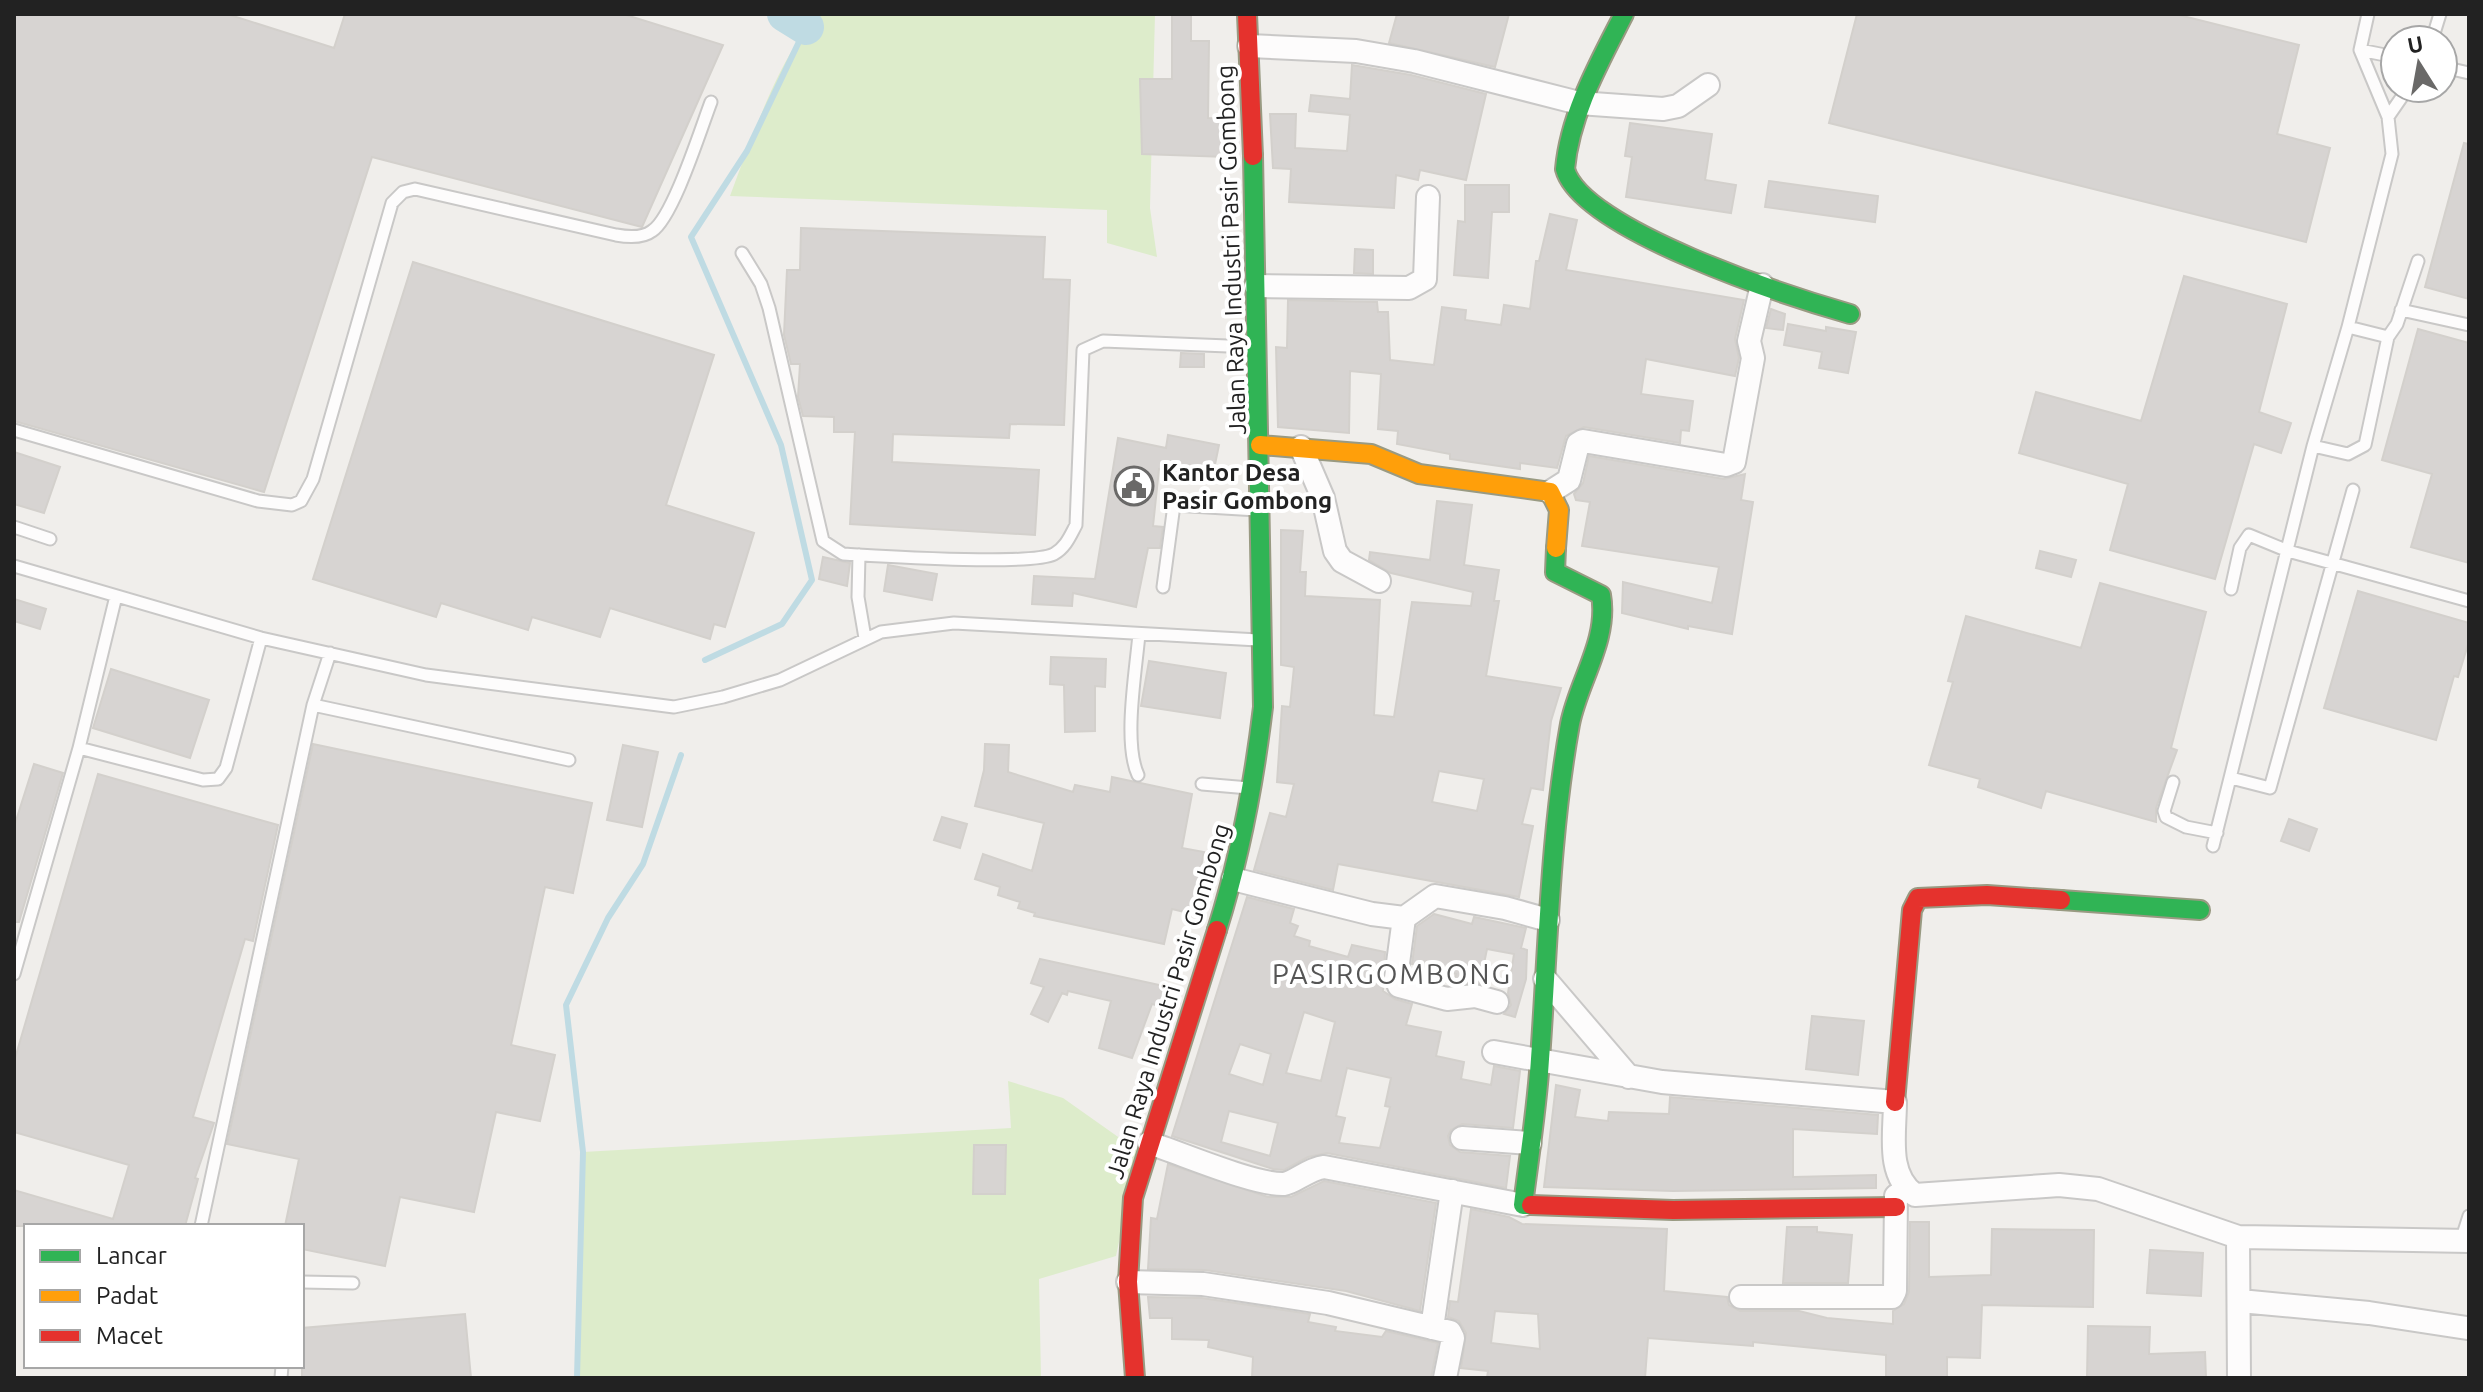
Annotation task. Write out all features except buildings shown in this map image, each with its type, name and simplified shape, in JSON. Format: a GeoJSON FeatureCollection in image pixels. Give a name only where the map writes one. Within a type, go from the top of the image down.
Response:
{"type":"FeatureCollection","features":[{"type":"Feature","properties":{"kind":"street","name":"Jalan Raya Industri Pasir Gombong"},"geometry":{"type":"LineString","coordinates":[[1135,1378],[1128,1282],[1133,1198],[1233,879],[1253,789],[1263,707],[1262,510],[1247,14]]}},
{"type":"Feature","properties":{"kind":"street"},"geometry":{"type":"LineString","coordinates":[[1624,14],[1579,103],[1564,171],[1581,200],[1624,227],[1762,285],[1850,314]]}},
{"type":"Feature","properties":{"kind":"street"},"geometry":{"type":"LineString","coordinates":[[1249,46],[1356,51],[1414,61],[1579,103],[1663,109],[1678,106],[1708,85]]}},
{"type":"Feature","properties":{"kind":"street"},"geometry":{"type":"LineString","coordinates":[[1256,286],[1409,288],[1418,285],[1425,279],[1428,197]]}},
{"type":"Feature","properties":{"kind":"street"},"geometry":{"type":"LineString","coordinates":[[1260,445],[1371,454],[1419,474],[1550,492],[1569,480],[1578,444],[1583,441],[1726,465],[1734,462],[1753,358],[1749,341],[1762,285]]}},
{"type":"Feature","properties":{"kind":"street"},"geometry":{"type":"LineString","coordinates":[[1301,447],[1323,498],[1335,551],[1353,569],[1379,581]]}},
{"type":"Feature","properties":{"kind":"street"},"geometry":{"type":"LineString","coordinates":[[1523,1205],[1540,1062],[1548,920],[1570,723],[1605,613],[1601,595],[1555,572],[1559,515],[1558,501],[1550,492]]}},
{"type":"Feature","properties":{"kind":"street"},"geometry":{"type":"LineString","coordinates":[[1233,879],[1404,918]]}},
{"type":"Feature","properties":{"kind":"street"},"geometry":{"type":"LineString","coordinates":[[1741,1297],[1892,1297],[1895,1291],[1900,1197],[1896,1169],[1895,1102],[1912,910],[1918,898],[1929,895],[1987,895],[2200,910]]}},
{"type":"Feature","properties":{"kind":"street"},"geometry":{"type":"LineString","coordinates":[[1497,1002],[1475,996],[1441,998],[1399,986],[1396,978],[1404,918],[1435,896],[1505,908],[1548,920]]}},
{"type":"Feature","properties":{"kind":"street"},"geometry":{"type":"LineString","coordinates":[[1545,979],[1629,1077]]}},
{"type":"Feature","properties":{"kind":"street"},"geometry":{"type":"LineString","coordinates":[[1494,1052],[1629,1077],[1895,1102]]}},
{"type":"Feature","properties":{"kind":"street"},"geometry":{"type":"LineString","coordinates":[[1462,1138],[1530,1143]]}},
{"type":"Feature","properties":{"kind":"street"},"geometry":{"type":"LineString","coordinates":[[1149,1143],[1266,1181],[1287,1184],[1312,1168],[1324,1167],[1523,1205],[1673,1210],[2059,1185],[2098,1189],[2238,1237],[2465,1241]]}},
{"type":"Feature","properties":{"kind":"street"},"geometry":{"type":"LineString","coordinates":[[1432,1328],[1452,1191]]}},
{"type":"Feature","properties":{"kind":"street"},"geometry":{"type":"LineString","coordinates":[[2238,1237],[2239,1378]]}},
{"type":"Feature","properties":{"kind":"street"},"geometry":{"type":"LineString","coordinates":[[1128,1282],[1203,1284],[1328,1303],[1432,1328],[1452,1335],[1445,1378]]}},
{"type":"Feature","properties":{"kind":"street"},"geometry":{"type":"LineString","coordinates":[[2240,1301],[2369,1313],[2467,1328]]}},
{"type":"Feature","properties":{"kind":"lane"},"geometry":{"type":"LineString","coordinates":[[2213,846],[2313,446],[2348,327],[2392,154],[2388,117],[2360,50],[2368,14]]}},
{"type":"Feature","properties":{"kind":"lane"},"geometry":{"type":"LineString","coordinates":[[2360,50],[2379,54]]}},
{"type":"Feature","properties":{"kind":"lane"},"geometry":{"type":"LineString","coordinates":[[14,430],[246,499],[292,505],[301,501],[313,479],[392,203],[403,192],[415,189],[457,196],[628,237],[651,233],[661,223],[674,198],[711,102]]}},
{"type":"Feature","properties":{"kind":"lane"},"geometry":{"type":"LineString","coordinates":[[2388,117],[2397,104]]}},
{"type":"Feature","properties":{"kind":"lane"},"geometry":{"type":"LineString","coordinates":[[742,253],[761,284],[769,308],[823,541],[832,550],[859,555],[995,559],[1051,556],[1064,547],[1076,525],[1083,350],[1103,341],[1258,347]]}},
{"type":"Feature","properties":{"kind":"lane"},"geometry":{"type":"LineString","coordinates":[[2313,446],[2348,454],[2365,445],[2388,337],[2418,261]]}},
{"type":"Feature","properties":{"kind":"lane"},"geometry":{"type":"LineString","coordinates":[[2401,310],[2469,325]]}},
{"type":"Feature","properties":{"kind":"lane"},"geometry":{"type":"LineString","coordinates":[[2348,327],[2388,337]]}},
{"type":"Feature","properties":{"kind":"lane"},"geometry":{"type":"LineString","coordinates":[[2231,778],[2270,788],[2353,490]]}},
{"type":"Feature","properties":{"kind":"lane"},"geometry":{"type":"LineString","coordinates":[[1163,587],[1174,505],[1262,510]]}},
{"type":"Feature","properties":{"kind":"lane"},"geometry":{"type":"LineString","coordinates":[[14,527],[50,539]]}},
{"type":"Feature","properties":{"kind":"lane"},"geometry":{"type":"LineString","coordinates":[[2231,589],[2240,548],[2249,535],[2288,551],[2469,601]]}},
{"type":"Feature","properties":{"kind":"lane"},"geometry":{"type":"LineString","coordinates":[[859,555],[858,597],[865,638]]}},
{"type":"Feature","properties":{"kind":"lane"},"geometry":{"type":"LineString","coordinates":[[14,566],[261,638],[426,675],[674,707],[723,697],[780,680],[881,632],[954,623],[1264,641]]}},
{"type":"Feature","properties":{"kind":"lane"},"geometry":{"type":"LineString","coordinates":[[14,974],[79,748],[116,596]]}},
{"type":"Feature","properties":{"kind":"lane"},"geometry":{"type":"LineString","coordinates":[[1138,775],[1133,764],[1133,705],[1139,634]]}},
{"type":"Feature","properties":{"kind":"lane"},"geometry":{"type":"LineString","coordinates":[[79,748],[203,780],[218,779],[226,768],[261,638]]}},
{"type":"Feature","properties":{"kind":"lane"},"geometry":{"type":"LineString","coordinates":[[201,1224],[313,705],[330,653]]}},
{"type":"Feature","properties":{"kind":"lane"},"geometry":{"type":"LineString","coordinates":[[313,705],[569,760]]}},
{"type":"Feature","properties":{"kind":"lane"},"geometry":{"type":"LineString","coordinates":[[2173,782],[2164,811],[2166,817],[2171,822],[2217,833]]}},
{"type":"Feature","properties":{"kind":"lane"},"geometry":{"type":"LineString","coordinates":[[1202,784],[1253,789]]}},
{"type":"Feature","properties":{"kind":"lane"},"geometry":{"type":"LineString","coordinates":[[2465,1241],[2469,1216]]}},
{"type":"Feature","properties":{"kind":"lane"},"geometry":{"type":"LineString","coordinates":[[304,1282],[353,1283]]}},
{"type":"Feature","properties":{"kind":"green space"},"geometry":{"type":"Polygon","coordinates":[[[821,14],[1155,14],[1150,208],[1157,257],[1107,243],[1107,210],[730,196],[780,72],[807,29],[821,14]]]}},
{"type":"Feature","properties":{"kind":"green space"},"geometry":{"type":"Polygon","coordinates":[[[1008,1081],[1063,1098],[1138,1151],[1116,1256],[1039,1279],[1041,1378],[577,1378],[583,1152],[1011,1128],[1008,1081]]]}},
{"type":"Feature","properties":{"kind":"waterway"},"geometry":{"type":"LineString","coordinates":[[785,14],[806,27]]}},
{"type":"Feature","properties":{"kind":"waterway"},"geometry":{"type":"LineString","coordinates":[[705,660],[782,624],[812,580],[781,445],[691,237],[747,151],[806,27]]}},
{"type":"Feature","properties":{"kind":"waterway"},"geometry":{"type":"LineString","coordinates":[[577,1378],[583,1152],[566,1005],[608,918],[643,864],[681,755]]}},
{"type":"Feature","properties":{"kind":"traffic: fast"},"geometry":{"type":"LineString","coordinates":[[1624,14],[1587,89],[1573,128],[1565,169],[1579,192],[1608,215],[1691,258],[1783,293],[1850,314]]}},
{"type":"Feature","properties":{"kind":"traffic: fast"},"geometry":{"type":"LineString","coordinates":[[1217,930],[1245,820],[1263,707],[1253,156]]}},
{"type":"Feature","properties":{"kind":"traffic: fast"},"geometry":{"type":"LineString","coordinates":[[1531,1205],[1523,1205],[1539,1077],[1550,891],[1563,765],[1574,708],[1597,645],[1602,612],[1601,595],[1555,572],[1556,548]]}},
{"type":"Feature","properties":{"kind":"traffic: fast"},"geometry":{"type":"LineString","coordinates":[[2061,900],[2200,910]]}},
{"type":"Feature","properties":{"kind":"traffic: slow"},"geometry":{"type":"LineString","coordinates":[[1260,445],[1371,454],[1419,474],[1550,492],[1559,510],[1556,548]]}},
{"type":"Feature","properties":{"kind":"traffic: jam"},"geometry":{"type":"LineString","coordinates":[[1247,14],[1253,156]]}},
{"type":"Feature","properties":{"kind":"traffic: jam"},"geometry":{"type":"LineString","coordinates":[[1895,1102],[1912,910],[1918,898],[1987,895],[2061,900]]}},
{"type":"Feature","properties":{"kind":"traffic: jam"},"geometry":{"type":"LineString","coordinates":[[1135,1378],[1128,1282],[1133,1198],[1217,930]]}},
{"type":"Feature","properties":{"kind":"traffic: jam"},"geometry":{"type":"LineString","coordinates":[[1531,1205],[1673,1210],[1896,1207]]}},
{"type":"Feature","properties":{"kind":"place","name":"Kantor Desa Pasir Gombong"},"geometry":{"type":"Point","coordinates":[1134,486]}},
{"type":"Feature","properties":{"kind":"district","name":"PASIRGOMBONG"},"geometry":{"type":"Point","coordinates":[1392,973]}}]}
